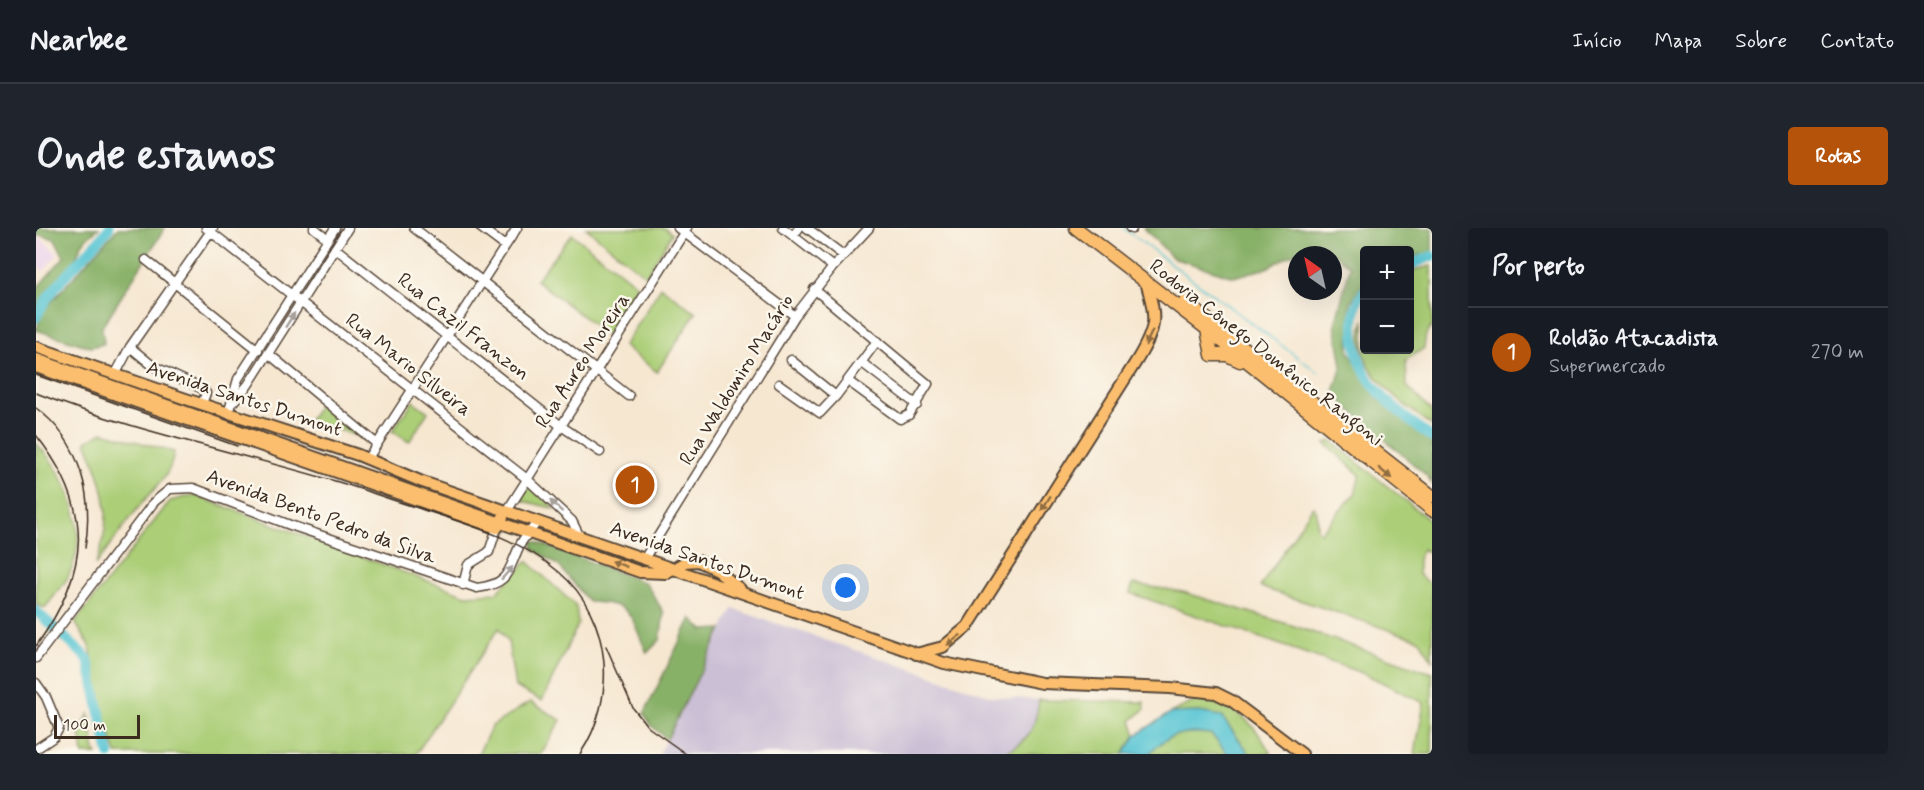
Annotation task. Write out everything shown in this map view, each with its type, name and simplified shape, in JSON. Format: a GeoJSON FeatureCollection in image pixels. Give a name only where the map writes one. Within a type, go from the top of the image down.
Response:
{"type":"FeatureCollection","features":[{"type":"Feature","properties":{"kind":"highway","name":"Rodovia Cônego Domênico Rangoni"},"geometry":{"type":"LineString","coordinates":[[1076,228],[1284,391],[1414,489],[1432,496]]}},
{"type":"Feature","properties":{"kind":"highway","name":"Rodovia Cônego Domênico Rangoni"},"geometry":{"type":"LineString","coordinates":[[1090,228],[1414,489],[1432,510]]}},
{"type":"Feature","properties":{"kind":"main road"},"geometry":{"type":"LineString","coordinates":[[916,654],[943,647],[968,627],[1137,360],[1154,325],[1154,312],[1146,282]]}},
{"type":"Feature","properties":{"kind":"main road","name":"Avenida Santos Dumont"},"geometry":{"type":"LineString","coordinates":[[36,347],[228,414],[368,458],[502,520]]}},
{"type":"Feature","properties":{"kind":"main road","name":"Avenida Santos Dumont"},"geometry":{"type":"LineString","coordinates":[[36,359],[502,520]]}},
{"type":"Feature","properties":{"kind":"main road","name":"Avenida Santos Dumont"},"geometry":{"type":"LineString","coordinates":[[36,367],[502,520],[537,522],[675,570],[685,562],[698,561],[717,570],[744,593],[916,654],[971,670],[1042,683],[1201,689],[1216,693],[1232,701],[1302,754]]}},
{"type":"Feature","properties":{"kind":"main road"},"geometry":{"type":"LineString","coordinates":[[502,520],[640,572],[657,574],[675,570]]}},
{"type":"Feature","properties":{"kind":"street"},"geometry":{"type":"LineString","coordinates":[[314,228],[328,239]]}},
{"type":"Feature","properties":{"kind":"street"},"geometry":{"type":"LineString","coordinates":[[233,403],[238,379],[293,297],[335,228]]}},
{"type":"Feature","properties":{"kind":"street"},"geometry":{"type":"LineString","coordinates":[[228,414],[233,403],[269,354],[302,303],[348,228]]}},
{"type":"Feature","properties":{"kind":"street"},"geometry":{"type":"LineString","coordinates":[[414,228],[481,283],[629,396]]}},
{"type":"Feature","properties":{"kind":"street"},"geometry":{"type":"LineString","coordinates":[[481,228],[505,246]]}},
{"type":"Feature","properties":{"kind":"street"},"geometry":{"type":"LineString","coordinates":[[368,458],[517,228]]}},
{"type":"Feature","properties":{"kind":"street"},"geometry":{"type":"LineString","coordinates":[[783,228],[832,267]]}},
{"type":"Feature","properties":{"kind":"street"},"geometry":{"type":"LineString","coordinates":[[793,236],[799,228]]}},
{"type":"Feature","properties":{"kind":"street"},"geometry":{"type":"LineString","coordinates":[[807,228],[843,255]]}},
{"type":"Feature","properties":{"kind":"street","name":"Rua Waldomiro Macário"},"geometry":{"type":"LineString","coordinates":[[644,559],[795,315],[832,267],[869,228]]}},
{"type":"Feature","properties":{"kind":"street"},"geometry":{"type":"LineString","coordinates":[[115,375],[130,347],[210,229]]}},
{"type":"Feature","properties":{"kind":"street","name":"Rua Mario Silveira"},"geometry":{"type":"LineString","coordinates":[[210,229],[293,297],[527,479],[572,521],[580,537]]}},
{"type":"Feature","properties":{"kind":"street"},"geometry":{"type":"LineString","coordinates":[[683,230],[795,315]]}},
{"type":"Feature","properties":{"kind":"street","name":"Rua Aureo Moreira"},"geometry":{"type":"LineString","coordinates":[[463,585],[468,565],[472,560],[489,552],[502,520],[683,230]]}},
{"type":"Feature","properties":{"kind":"street","name":"Rua Cazil Franzon"},"geometry":{"type":"LineString","coordinates":[[335,248],[561,426],[600,452]]}},
{"type":"Feature","properties":{"kind":"street"},"geometry":{"type":"LineString","coordinates":[[146,260],[174,285],[258,350]]}},
{"type":"Feature","properties":{"kind":"street"},"geometry":{"type":"LineString","coordinates":[[814,289],[928,384],[909,415],[900,419],[848,381]]}},
{"type":"Feature","properties":{"kind":"street"},"geometry":{"type":"LineString","coordinates":[[779,384],[820,413],[848,381],[877,340]]}},
{"type":"Feature","properties":{"kind":"street"},"geometry":{"type":"LineString","coordinates":[[130,347],[153,366],[205,390],[202,404]]}},
{"type":"Feature","properties":{"kind":"street"},"geometry":{"type":"LineString","coordinates":[[269,354],[377,444]]}},
{"type":"Feature","properties":{"kind":"street"},"geometry":{"type":"LineString","coordinates":[[791,360],[836,396]]}},
{"type":"Feature","properties":{"kind":"street"},"geometry":{"type":"LineString","coordinates":[[861,362],[916,405]]}},
{"type":"Feature","properties":{"kind":"street","name":"Avenida Bento Pedro da Silva"},"geometry":{"type":"LineString","coordinates":[[36,658],[154,502],[170,489],[193,488],[290,525],[463,585],[486,587],[506,577],[513,566],[520,546],[537,522]]}},
{"type":"Feature","properties":{"kind":"street"},"geometry":{"type":"LineString","coordinates":[[502,520],[511,529],[520,546]]}},
{"type":"Feature","properties":{"kind":"street"},"geometry":{"type":"LineString","coordinates":[[36,683],[46,697],[60,728],[54,737],[36,749]]}},
{"type":"Feature","properties":{"kind":"shaded area"},"geometry":{"type":"Polygon","coordinates":[[[36,239],[41,239],[58,254],[43,271],[36,265],[36,239]]]}},
{"type":"Feature","properties":{"kind":"shaded area"},"geometry":{"type":"Polygon","coordinates":[[[733,609],[992,696],[1039,700],[1035,726],[1021,744],[1002,754],[659,754],[733,609]]]}},
{"type":"Feature","properties":{"kind":"green space"},"geometry":{"type":"Polygon","coordinates":[[[36,228],[99,228],[82,244],[70,271],[36,313],[36,289],[64,257],[55,239],[40,235],[36,237],[36,228]]]}},
{"type":"Feature","properties":{"kind":"green space"},"geometry":{"type":"Polygon","coordinates":[[[118,228],[165,228],[102,327],[104,344],[90,347],[36,330],[44,310],[118,228]]]}},
{"type":"Feature","properties":{"kind":"green space"},"geometry":{"type":"Polygon","coordinates":[[[586,228],[665,228],[672,234],[646,276],[586,228]]]}},
{"type":"Feature","properties":{"kind":"green space"},"geometry":{"type":"Polygon","coordinates":[[[1144,228],[1432,228],[1432,252],[1414,257],[1414,246],[1360,246],[1360,288],[1351,302],[1349,351],[1378,398],[1432,444],[1432,484],[1427,476],[1333,395],[1342,366],[1335,324],[1350,267],[1342,260],[1342,246],[1288,246],[1288,257],[1267,268],[1234,277],[1173,258],[1144,228]]]}},
{"type":"Feature","properties":{"kind":"green space"},"geometry":{"type":"Polygon","coordinates":[[[572,234],[639,287],[607,335],[536,280],[572,234]]]}},
{"type":"Feature","properties":{"kind":"green space"},"geometry":{"type":"Polygon","coordinates":[[[1432,266],[1432,326],[1426,334],[1424,348],[1406,360],[1407,386],[1432,412],[1432,426],[1380,382],[1370,368],[1364,354],[1414,354],[1414,270],[1432,266]]]}},
{"type":"Feature","properties":{"kind":"green space"},"geometry":{"type":"Polygon","coordinates":[[[661,287],[696,313],[657,372],[623,346],[661,287]]]}},
{"type":"Feature","properties":{"kind":"green space"},"geometry":{"type":"Polygon","coordinates":[[[413,401],[428,412],[409,442],[392,431],[413,401]]]}},
{"type":"Feature","properties":{"kind":"green space"},"geometry":{"type":"Polygon","coordinates":[[[321,402],[369,441],[353,434],[308,422],[321,402]]]}},
{"type":"Feature","properties":{"kind":"green space"},"geometry":{"type":"Polygon","coordinates":[[[103,432],[174,452],[170,468],[163,480],[95,566],[105,532],[105,503],[98,473],[86,441],[103,432]]]}},
{"type":"Feature","properties":{"kind":"green space"},"geometry":{"type":"Polygon","coordinates":[[[1331,441],[1432,522],[1432,554],[1423,549],[1418,559],[1418,574],[1432,585],[1432,660],[1420,640],[1260,587],[1313,506],[1317,512],[1317,529],[1321,532],[1355,494],[1360,475],[1325,443],[1331,441]]]}},
{"type":"Feature","properties":{"kind":"green space"},"geometry":{"type":"Polygon","coordinates":[[[36,443],[48,456],[66,487],[73,504],[78,540],[69,575],[45,608],[36,604],[36,443]]]}},
{"type":"Feature","properties":{"kind":"green space"},"geometry":{"type":"Polygon","coordinates":[[[528,488],[532,488],[556,509],[524,501],[521,496],[528,488]]]}},
{"type":"Feature","properties":{"kind":"green space"},"geometry":{"type":"Polygon","coordinates":[[[193,495],[466,595],[496,593],[527,561],[576,606],[578,624],[542,701],[515,687],[508,641],[499,628],[416,754],[116,754],[104,716],[90,647],[75,622],[170,501],[193,495]]]}},
{"type":"Feature","properties":{"kind":"green space"},"geometry":{"type":"Polygon","coordinates":[[[532,540],[646,583],[664,613],[660,640],[647,653],[633,620],[623,609],[615,605],[589,602],[559,566],[534,549],[532,540]]]}},
{"type":"Feature","properties":{"kind":"green space"},"geometry":{"type":"Polygon","coordinates":[[[1133,584],[1183,592],[1291,625],[1432,673],[1432,754],[1415,754],[1424,703],[1365,674],[1130,593],[1133,584]]]}},
{"type":"Feature","properties":{"kind":"green space"},"geometry":{"type":"Polygon","coordinates":[[[691,618],[703,630],[722,629],[667,739],[652,726],[644,714],[691,618]]]}},
{"type":"Feature","properties":{"kind":"green space"},"geometry":{"type":"Polygon","coordinates":[[[1200,699],[1225,707],[1243,717],[1257,732],[1271,754],[1250,754],[1221,716],[1199,712],[1170,713],[1200,699]]]}},
{"type":"Feature","properties":{"kind":"green space"},"geometry":{"type":"Polygon","coordinates":[[[1039,700],[1144,702],[1145,709],[1131,721],[1136,735],[1124,754],[1002,754],[1019,744],[1030,733],[1039,700]]]}},
{"type":"Feature","properties":{"kind":"green space"},"geometry":{"type":"Polygon","coordinates":[[[530,702],[561,720],[541,754],[478,754],[492,726],[530,702]]]}},
{"type":"Feature","properties":{"kind":"green space"},"geometry":{"type":"Polygon","coordinates":[[[89,714],[97,754],[83,754],[80,731],[89,714]]]}},
{"type":"Feature","properties":{"kind":"green space"},"geometry":{"type":"Polygon","coordinates":[[[1189,731],[1211,734],[1228,754],[1149,754],[1161,740],[1189,731]]]}},
{"type":"Feature","properties":{"kind":"water"},"geometry":{"type":"Polygon","coordinates":[[[1199,712],[1221,716],[1250,754],[1228,754],[1211,734],[1184,733],[1162,742],[1149,754],[1124,754],[1136,735],[1170,713],[1199,712]]]}},
{"type":"Feature","properties":{"kind":"waterway"},"geometry":{"type":"LineString","coordinates":[[36,318],[60,282],[109,228]]}},
{"type":"Feature","properties":{"kind":"waterway"},"geometry":{"type":"LineString","coordinates":[[1123,228],[1319,373]]}},
{"type":"Feature","properties":{"kind":"waterway"},"geometry":{"type":"LineString","coordinates":[[1414,263],[1432,256]]}},
{"type":"Feature","properties":{"kind":"waterway"},"geometry":{"type":"LineString","coordinates":[[1360,297],[1354,320],[1355,345],[1360,362],[1368,377],[1389,403],[1432,438]]}},
{"type":"Feature","properties":{"kind":"waterway"},"geometry":{"type":"LineString","coordinates":[[36,611],[88,659],[109,754]]}},
{"type":"Feature","properties":{"kind":"railway"},"geometry":{"type":"LineString","coordinates":[[36,375],[237,446]]}},
{"type":"Feature","properties":{"kind":"railway"},"geometry":{"type":"LineString","coordinates":[[36,393],[143,429],[359,488],[490,533],[526,549],[543,560],[577,590],[590,612],[599,635],[604,659],[604,684],[600,708],[592,732],[580,754]]}},
{"type":"Feature","properties":{"kind":"railway"},"geometry":{"type":"LineString","coordinates":[[36,408],[63,436],[80,470],[87,509],[85,548]]}},
{"type":"Feature","properties":{"kind":"railway"},"geometry":{"type":"LineString","coordinates":[[36,435],[55,462],[68,489],[76,515],[78,540],[75,566],[67,592],[36,646]]}},
{"type":"Feature","properties":{"kind":"railway"},"geometry":{"type":"LineString","coordinates":[[606,646],[633,708],[648,727],[686,754]]}},
{"type":"Feature","properties":{"kind":"place","name":"Roldão Atacadista"},"geometry":{"type":"Point","coordinates":[635,485]}}]}
